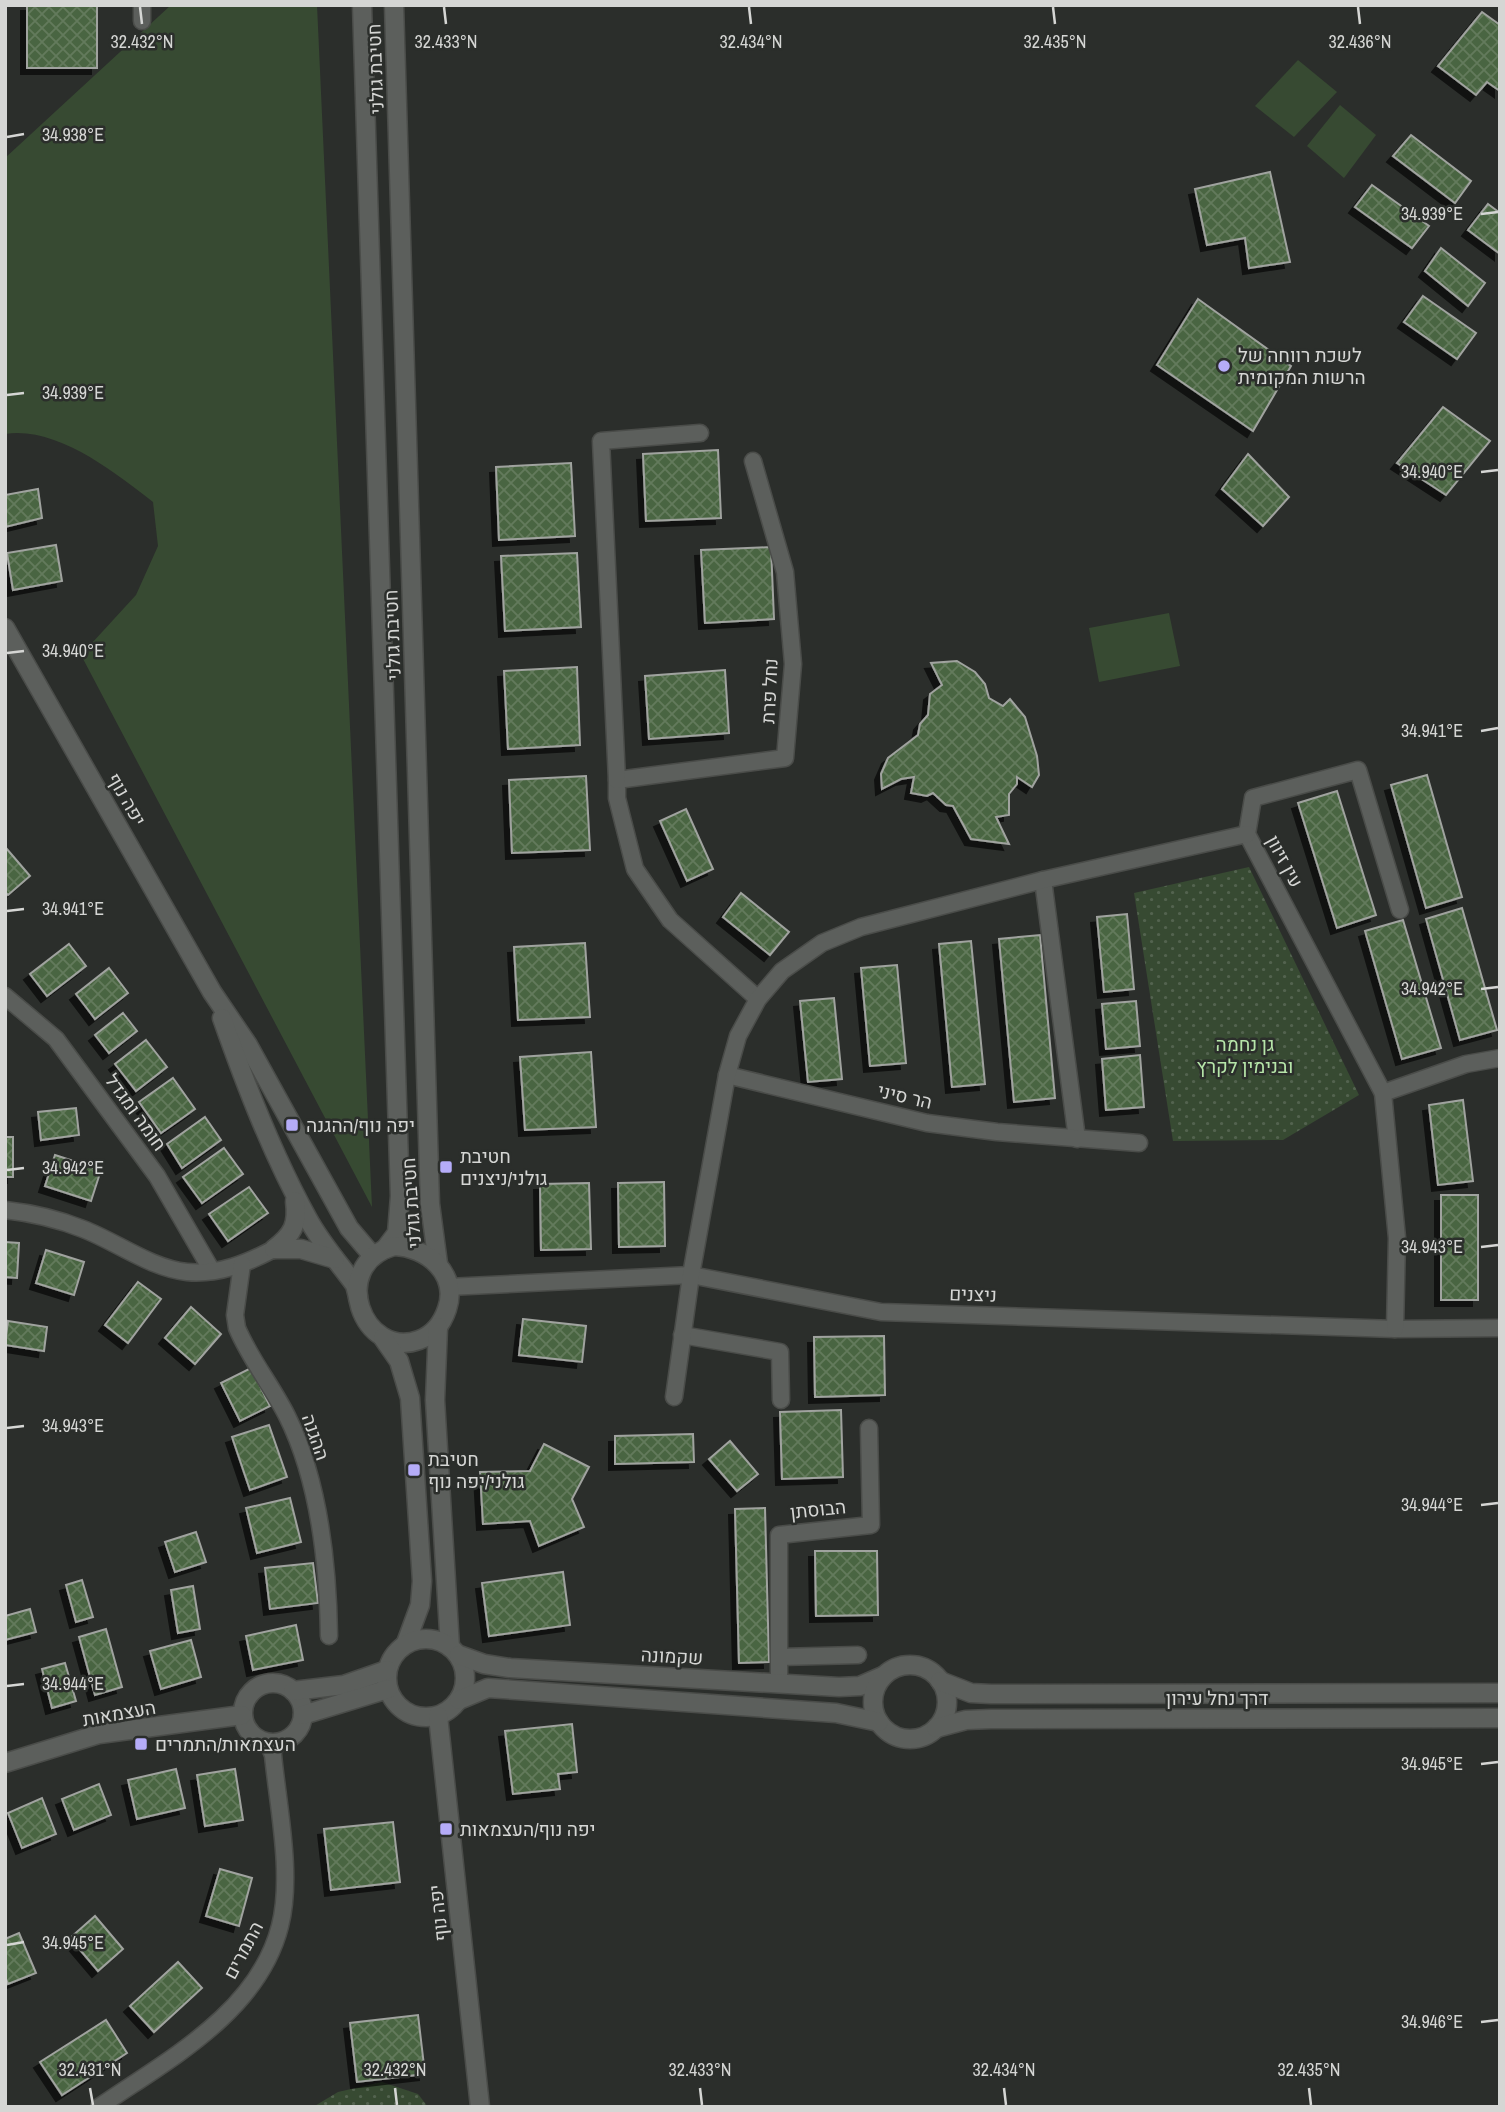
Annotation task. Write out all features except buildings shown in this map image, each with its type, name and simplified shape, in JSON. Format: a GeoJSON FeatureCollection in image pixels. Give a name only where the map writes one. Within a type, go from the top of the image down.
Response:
{"type":"FeatureCollection","features":[{"type":"Feature","properties":{"kind":"street","name":"חטיבת גולני"},"geometry":{"type":"LineString","coordinates":[[362,5],[400,1196],[397,1233],[378,1252]]}},
{"type":"Feature","properties":{"kind":"street","name":"חטיבת גולני"},"geometry":{"type":"LineString","coordinates":[[394,5],[429,1190],[431,1232],[438,1264]]}},
{"type":"Feature","properties":{"kind":"street"},"geometry":{"type":"LineString","coordinates":[[701,433],[601,441],[617,798],[635,869],[670,920],[758,999]]}},
{"type":"Feature","properties":{"kind":"street","name":"נחל פרת"},"geometry":{"type":"LineString","coordinates":[[617,780],[785,758],[793,664],[785,572],[753,461]]}},
{"type":"Feature","properties":{"kind":"street","name":"יפה נוף"},"geometry":{"type":"LineString","coordinates":[[5,628],[212,992],[248,1045],[349,1228],[378,1252]]}},
{"type":"Feature","properties":{"kind":"street","name":"עין זיוון"},"geometry":{"type":"LineString","coordinates":[[1395,1329],[1397,1238],[1383,1093],[1247,834],[1253,797],[1358,770],[1400,910]]}},
{"type":"Feature","properties":{"kind":"street"},"geometry":{"type":"LineString","coordinates":[[674,1397],[691,1275],[727,1075],[738,1036],[758,999],[782,971],[822,943],[861,927],[1044,880],[1247,834]]}},
{"type":"Feature","properties":{"kind":"street"},"geometry":{"type":"LineString","coordinates":[[1044,880],[1077,1139]]}},
{"type":"Feature","properties":{"kind":"street","name":"יפה נוף"},"geometry":{"type":"LineString","coordinates":[[212,992],[256,1108],[294,1191],[309,1221],[355,1284],[358,1297]]}},
{"type":"Feature","properties":{"kind":"street","name":"חומה ומגדל"},"geometry":{"type":"LineString","coordinates":[[5,996],[57,1040],[157,1176],[212,1271]]}},
{"type":"Feature","properties":{"kind":"street"},"geometry":{"type":"LineString","coordinates":[[1383,1093],[1466,1064],[1500,1058]]}},
{"type":"Feature","properties":{"kind":"street","name":"הר סיני"},"geometry":{"type":"LineString","coordinates":[[727,1075],[927,1123],[1139,1143]]}},
{"type":"Feature","properties":{"kind":"street"},"geometry":{"type":"LineString","coordinates":[[5,1210],[33,1213],[83,1229],[161,1266],[187,1272],[212,1271],[242,1264],[274,1249],[289,1237],[295,1227],[294,1191]]}},
{"type":"Feature","properties":{"kind":"street"},"geometry":{"type":"LineString","coordinates":[[383,1338],[396,1343],[412,1342],[428,1336],[438,1327],[447,1309],[448,1287],[438,1264],[424,1252],[408,1247],[378,1252],[359,1276],[358,1297],[368,1323],[383,1338],[399,1361],[410,1398],[422,1581],[420,1605],[407,1643]]}},
{"type":"Feature","properties":{"kind":"street"},"geometry":{"type":"LineString","coordinates":[[274,1249],[302,1249],[335,1259]]}},
{"type":"Feature","properties":{"kind":"street","name":"ההגנה"},"geometry":{"type":"LineString","coordinates":[[242,1264],[235,1314],[237,1328],[288,1418],[305,1468],[315,1504],[327,1574],[329,1636]]}},
{"type":"Feature","properties":{"kind":"street","name":"ניצנים"},"geometry":{"type":"LineString","coordinates":[[448,1287],[691,1275],[881,1312],[1395,1329],[1500,1328]]}},
{"type":"Feature","properties":{"kind":"street"},"geometry":{"type":"LineString","coordinates":[[438,1327],[435,1400],[454,1651],[466,1678],[459,1700]]}},
{"type":"Feature","properties":{"kind":"street"},"geometry":{"type":"LineString","coordinates":[[682,1335],[780,1352],[781,1400]]}},
{"type":"Feature","properties":{"kind":"street","name":"הבוסתן"},"geometry":{"type":"LineString","coordinates":[[779,1683],[779,1535],[871,1525],[869,1428]]}},
{"type":"Feature","properties":{"kind":"street"},"geometry":{"type":"LineString","coordinates":[[454,1651],[432,1639],[407,1643],[396,1652],[387,1670],[388,1689],[402,1710],[426,1718],[438,1716],[459,1700],[488,1688],[836,1713],[879,1722],[892,1734],[915,1739],[936,1728],[947,1708],[947,1697],[940,1681],[926,1668],[915,1665],[892,1669],[883,1676],[873,1696],[879,1722]]}},
{"type":"Feature","properties":{"kind":"street","name":"שקמונה"},"geometry":{"type":"LineString","coordinates":[[454,1651],[484,1664],[510,1668],[860,1686],[883,1676]]}},
{"type":"Feature","properties":{"kind":"street"},"geometry":{"type":"LineString","coordinates":[[780,1657],[858,1655]]}},
{"type":"Feature","properties":{"kind":"street"},"geometry":{"type":"LineString","coordinates":[[293,1691],[344,1685],[387,1670]]}},
{"type":"Feature","properties":{"kind":"street","name":"דרך נחל עירון"},"geometry":{"type":"LineString","coordinates":[[940,1681],[971,1693],[991,1694],[1500,1693]]}},
{"type":"Feature","properties":{"kind":"street"},"geometry":{"type":"LineString","coordinates":[[264,1684],[284,1685],[293,1691],[302,1706],[303,1715],[295,1733],[287,1740],[268,1743],[250,1734],[242,1715],[248,1696],[264,1684]]}},
{"type":"Feature","properties":{"kind":"street"},"geometry":{"type":"LineString","coordinates":[[303,1715],[388,1689]]}},
{"type":"Feature","properties":{"kind":"street","name":"העצמאות"},"geometry":{"type":"LineString","coordinates":[[5,1763],[99,1734],[242,1715]]}},
{"type":"Feature","properties":{"kind":"street","name":"יפה נוף"},"geometry":{"type":"LineString","coordinates":[[438,1716],[480,2107]]}},
{"type":"Feature","properties":{"kind":"street","name":"דרך נחל עירון"},"geometry":{"type":"LineString","coordinates":[[936,1728],[966,1720],[991,1719],[1500,1718]]}},
{"type":"Feature","properties":{"kind":"street","name":"התמרים"},"geometry":{"type":"LineString","coordinates":[[99,2107],[204,2033],[253,1983],[269,1954],[280,1926],[283,1866],[273,1755],[268,1743]]}},
{"type":"Feature","properties":{"kind":"green space"},"geometry":{"type":"Polygon","coordinates":[[[171,5],[317,5],[372,1207],[81,655],[136,595],[158,546],[153,502],[103,465],[64,444],[25,433],[5,434],[5,158],[171,5]]]}},
{"type":"Feature","properties":{"kind":"green space"},"geometry":{"type":"Polygon","coordinates":[[[1298,60],[1337,92],[1294,137],[1255,106],[1298,60]]]}},
{"type":"Feature","properties":{"kind":"green space"},"geometry":{"type":"Polygon","coordinates":[[[1340,105],[1376,135],[1344,178],[1307,146],[1340,105]]]}},
{"type":"Feature","properties":{"kind":"green space"},"geometry":{"type":"Polygon","coordinates":[[[1169,613],[1180,666],[1099,682],[1089,628],[1169,613]]]}},
{"type":"Feature","properties":{"kind":"green space","name":"גן נחמה ובנימין לקרץ"},"geometry":{"type":"Polygon","coordinates":[[[1249,867],[1359,1095],[1283,1140],[1173,1141],[1134,893],[1249,867]]]}},
{"type":"Feature","properties":{"kind":"green space"},"geometry":{"type":"Polygon","coordinates":[[[382,2082],[418,2094],[428,2107],[313,2107],[338,2092],[382,2082]]]}},
{"type":"Feature","properties":{"kind":"place","name":"לשכת רווחה של הרשות המקומית"},"geometry":{"type":"Point","coordinates":[1224,366]}},
{"type":"Feature","properties":{"kind":"place","name":"יפה נוף/ההגנה"},"geometry":{"type":"Point","coordinates":[292,1125]}},
{"type":"Feature","properties":{"kind":"place","name":"חטיבת גולני/ניצנים"},"geometry":{"type":"Point","coordinates":[446,1167]}},
{"type":"Feature","properties":{"kind":"place","name":"חטיבת גולני/יפה נוף"},"geometry":{"type":"Point","coordinates":[414,1470]}},
{"type":"Feature","properties":{"kind":"place","name":"העצמאות/התמרים"},"geometry":{"type":"Point","coordinates":[141,1744]}},
{"type":"Feature","properties":{"kind":"place","name":"יפה נוף/העצמאות"},"geometry":{"type":"Point","coordinates":[446,1829]}}]}
